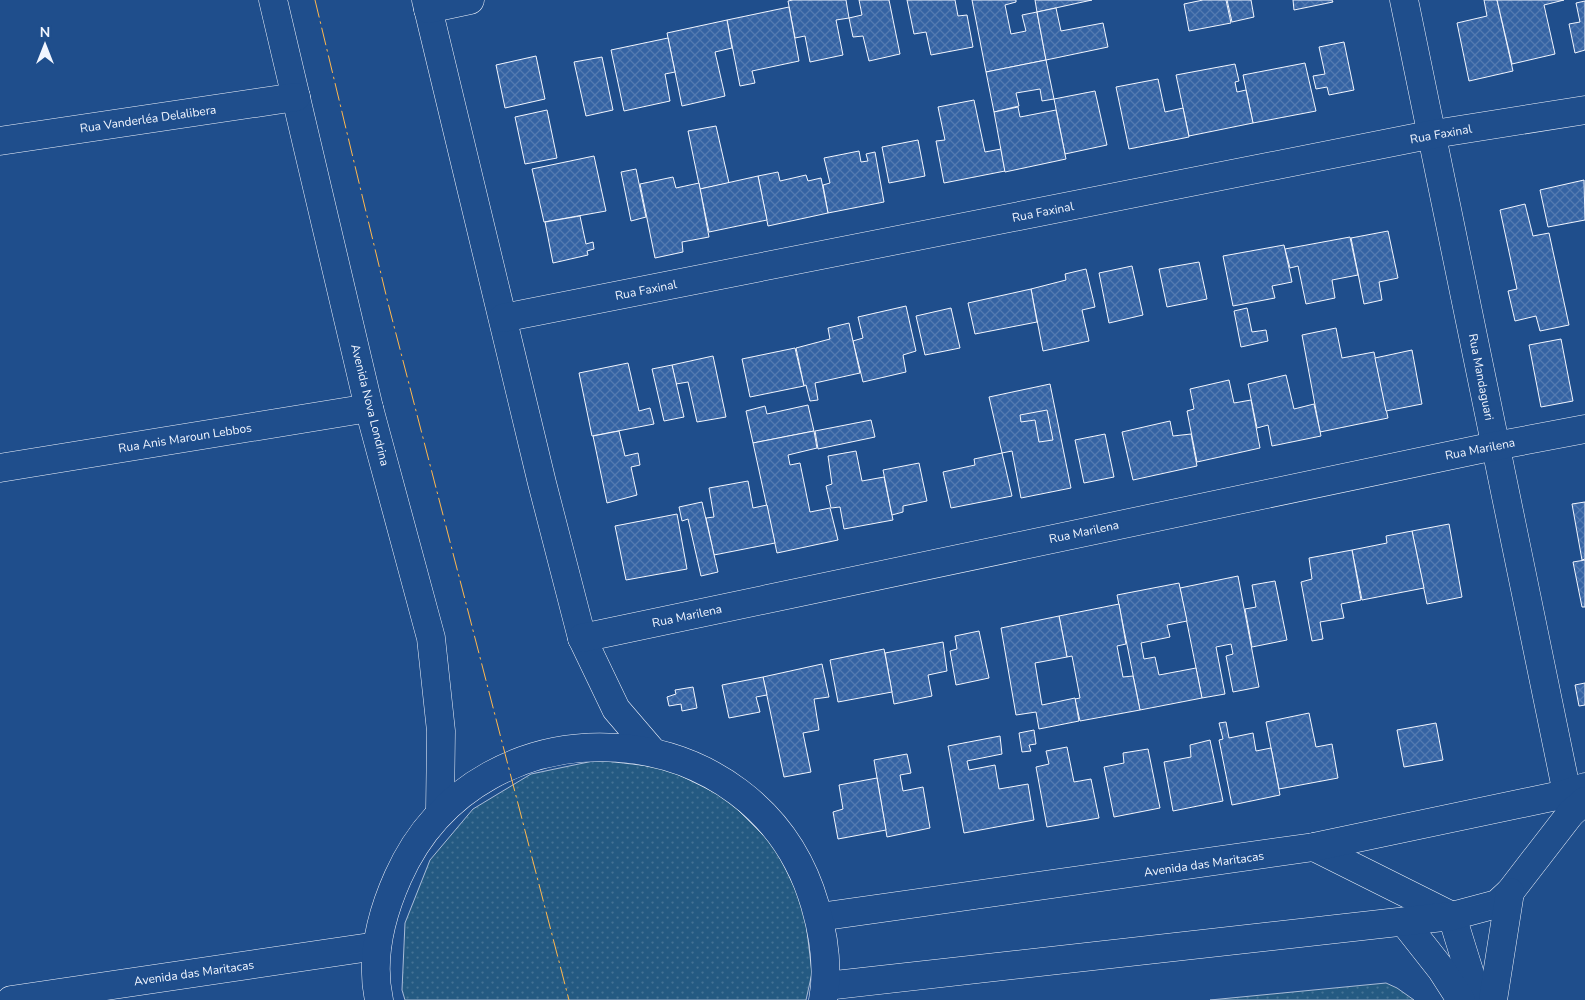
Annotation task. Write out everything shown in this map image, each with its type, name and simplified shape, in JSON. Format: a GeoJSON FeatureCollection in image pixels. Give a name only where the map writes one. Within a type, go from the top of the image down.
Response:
{"type":"FeatureCollection","features":[{"type":"Feature","properties":{"kind":"street","name":"Avenida Nova Londrina"},"geometry":{"type":"LineString","coordinates":[[274,0],[369,408],[431,638],[441,731],[440,812]]}},
{"type":"Feature","properties":{"kind":"street"},"geometry":{"type":"LineString","coordinates":[[470,0],[427,4],[582,638],[616,709],[652,751]]}},
{"type":"Feature","properties":{"kind":"street","name":"Rua Mandaguari"},"geometry":{"type":"LineString","coordinates":[[1404,0],[1434,134],[1495,446],[1577,799]]}},
{"type":"Feature","properties":{"kind":"street","name":"Rua Vanderléa Delalibera"},"geometry":{"type":"LineString","coordinates":[[0,141],[296,97]]}},
{"type":"Feature","properties":{"kind":"street","name":"Rua Faxinal"},"geometry":{"type":"LineString","coordinates":[[503,318],[1434,134],[1585,110]]}},
{"type":"Feature","properties":{"kind":"street","name":"Rua Anis Maroun Lebbos"},"geometry":{"type":"LineString","coordinates":[[0,468],[369,408]]}},
{"type":"Feature","properties":{"kind":"street","name":"Rua Marilena"},"geometry":{"type":"LineString","coordinates":[[582,638],[1495,446],[1585,429]]}},
{"type":"Feature","properties":{"kind":"street"},"geometry":{"type":"LineString","coordinates":[[378,1000],[377,946],[386,902],[408,854],[440,812],[485,777],[538,754],[595,746],[652,751],[702,770],[748,799],[784,838],[809,884],[824,934],[825,993],[1452,916],[1498,904],[1510,892],[1577,799]]}},
{"type":"Feature","properties":{"kind":"street","name":"Avenida das Maritacas"},"geometry":{"type":"LineString","coordinates":[[819,917],[1314,847],[1577,799]]}},
{"type":"Feature","properties":{"kind":"street"},"geometry":{"type":"LineString","coordinates":[[1314,847],[1452,916],[1478,1000]]}},
{"type":"Feature","properties":{"kind":"street"},"geometry":{"type":"LineString","coordinates":[[1493,1000],[1510,892]]}},
{"type":"Feature","properties":{"kind":"street"},"geometry":{"type":"LineString","coordinates":[[1404,922],[1441,969],[1461,1000]]}},
{"type":"Feature","properties":{"kind":"street","name":"Avenida das Maritacas"},"geometry":{"type":"LineString","coordinates":[[11,1000],[45,998],[377,946]]}},
{"type":"Feature","properties":{"kind":"shaded area"},"geometry":{"type":"Polygon","coordinates":[[[598,760],[665,768],[726,798],[774,846],[804,906],[812,973],[806,1000],[405,1000],[402,990],[405,923],[430,860],[473,809],[531,774],[598,760]]]}},
{"type":"Feature","properties":{"kind":"shaded area"},"geometry":{"type":"Polygon","coordinates":[[[1386,983],[1414,1000],[1210,1000],[1386,983]]]}},
{"type":"Feature","properties":{"kind":"building"},"geometry":{"type":"Polygon","coordinates":[[[846,0],[849,18],[836,20],[843,55],[810,62],[805,36],[795,38],[788,1],[846,0]]]}},
{"type":"Feature","properties":{"kind":"building"},"geometry":{"type":"Polygon","coordinates":[[[859,0],[889,0],[900,54],[869,61],[863,36],[853,37],[849,18],[862,15],[859,0]]]}},
{"type":"Feature","properties":{"kind":"building"},"geometry":{"type":"Polygon","coordinates":[[[907,0],[955,0],[958,16],[967,15],[973,47],[931,55],[926,32],[914,34],[907,0]]]}},
{"type":"Feature","properties":{"kind":"building"},"geometry":{"type":"Polygon","coordinates":[[[972,0],[1016,0],[1016,2],[1005,5],[1011,34],[1026,31],[1022,15],[1037,12],[1046,60],[986,72],[972,0]]]}},
{"type":"Feature","properties":{"kind":"building"},"geometry":{"type":"Polygon","coordinates":[[[1035,0],[1092,0],[1037,12],[1035,0]]]}},
{"type":"Feature","properties":{"kind":"building"},"geometry":{"type":"Polygon","coordinates":[[[1203,0],[1226,0],[1231,23],[1189,31],[1184,4],[1203,0]]]}},
{"type":"Feature","properties":{"kind":"building"},"geometry":{"type":"Polygon","coordinates":[[[1227,0],[1251,0],[1254,17],[1232,22],[1227,0]]]}},
{"type":"Feature","properties":{"kind":"building"},"geometry":{"type":"Polygon","coordinates":[[[1293,0],[1332,0],[1333,2],[1294,10],[1293,0]]]}},
{"type":"Feature","properties":{"kind":"building"},"geometry":{"type":"Polygon","coordinates":[[[1484,0],[1497,0],[1513,71],[1469,81],[1457,23],[1487,16],[1484,0]]]}},
{"type":"Feature","properties":{"kind":"building"},"geometry":{"type":"Polygon","coordinates":[[[1497,0],[1564,0],[1544,5],[1555,54],[1512,64],[1497,0]]]}},
{"type":"Feature","properties":{"kind":"building"},"geometry":{"type":"Polygon","coordinates":[[[1585,1],[1585,50],[1575,53],[1569,24],[1580,22],[1576,3],[1585,1]]]}},
{"type":"Feature","properties":{"kind":"building"},"geometry":{"type":"Polygon","coordinates":[[[789,7],[799,61],[752,71],[755,83],[740,86],[727,20],[789,7]]]}},
{"type":"Feature","properties":{"kind":"building"},"geometry":{"type":"Polygon","coordinates":[[[1056,8],[1061,31],[1103,23],[1108,47],[1046,60],[1037,12],[1056,8]]]}},
{"type":"Feature","properties":{"kind":"building"},"geometry":{"type":"Polygon","coordinates":[[[727,20],[732,48],[715,52],[725,96],[682,106],[667,33],[727,20]]]}},
{"type":"Feature","properties":{"kind":"building"},"geometry":{"type":"Polygon","coordinates":[[[668,38],[675,72],[665,74],[670,101],[624,111],[611,50],[668,38]]]}},
{"type":"Feature","properties":{"kind":"building"},"geometry":{"type":"Polygon","coordinates":[[[1344,42],[1354,90],[1329,95],[1327,87],[1316,89],[1313,76],[1325,74],[1319,47],[1344,42]]]}},
{"type":"Feature","properties":{"kind":"building"},"geometry":{"type":"Polygon","coordinates":[[[536,56],[545,99],[505,108],[496,65],[536,56]]]}},
{"type":"Feature","properties":{"kind":"building"},"geometry":{"type":"Polygon","coordinates":[[[602,57],[613,110],[586,116],[574,62],[602,57]]]}},
{"type":"Feature","properties":{"kind":"building"},"geometry":{"type":"Polygon","coordinates":[[[1046,60],[1054,99],[1042,101],[1040,89],[1016,93],[1019,106],[994,112],[986,72],[1046,60]]]}},
{"type":"Feature","properties":{"kind":"building"},"geometry":{"type":"Polygon","coordinates":[[[1305,63],[1316,111],[1253,123],[1243,75],[1305,63]]]}},
{"type":"Feature","properties":{"kind":"building"},"geometry":{"type":"Polygon","coordinates":[[[1235,64],[1239,81],[1235,82],[1237,92],[1246,90],[1253,123],[1189,136],[1176,75],[1235,64]]]}},
{"type":"Feature","properties":{"kind":"building"},"geometry":{"type":"Polygon","coordinates":[[[1158,79],[1165,112],[1183,108],[1189,137],[1129,149],[1116,87],[1158,79]]]}},
{"type":"Feature","properties":{"kind":"building"},"geometry":{"type":"Polygon","coordinates":[[[1095,91],[1107,145],[1065,154],[1054,99],[1095,91]]]}},
{"type":"Feature","properties":{"kind":"building"},"geometry":{"type":"Polygon","coordinates":[[[974,100],[985,152],[1001,149],[1005,171],[944,183],[936,141],[945,140],[938,107],[974,100]]]}},
{"type":"Feature","properties":{"kind":"building"},"geometry":{"type":"Polygon","coordinates":[[[1018,107],[1020,117],[1056,110],[1066,159],[1005,172],[994,112],[1018,107]]]}},
{"type":"Feature","properties":{"kind":"building"},"geometry":{"type":"Polygon","coordinates":[[[547,110],[557,158],[525,164],[515,117],[547,110]]]}},
{"type":"Feature","properties":{"kind":"building"},"geometry":{"type":"Polygon","coordinates":[[[716,126],[729,183],[700,189],[688,131],[716,126]]]}},
{"type":"Feature","properties":{"kind":"building"},"geometry":{"type":"Polygon","coordinates":[[[918,140],[925,176],[889,183],[882,147],[918,140]]]}},
{"type":"Feature","properties":{"kind":"building"},"geometry":{"type":"Polygon","coordinates":[[[859,151],[861,162],[868,161],[866,154],[875,152],[884,202],[828,213],[823,185],[830,183],[824,158],[859,151]]]}},
{"type":"Feature","properties":{"kind":"building"},"geometry":{"type":"Polygon","coordinates":[[[594,156],[606,211],[544,222],[532,169],[594,156]]]}},
{"type":"Feature","properties":{"kind":"building"},"geometry":{"type":"Polygon","coordinates":[[[636,169],[646,217],[631,221],[621,172],[636,169]]]}},
{"type":"Feature","properties":{"kind":"building"},"geometry":{"type":"Polygon","coordinates":[[[778,172],[780,181],[806,175],[808,181],[821,178],[828,213],[768,226],[758,176],[778,172]]]}},
{"type":"Feature","properties":{"kind":"building"},"geometry":{"type":"Polygon","coordinates":[[[758,176],[767,220],[709,232],[700,189],[758,176]]]}},
{"type":"Feature","properties":{"kind":"building"},"geometry":{"type":"Polygon","coordinates":[[[673,177],[676,188],[699,183],[709,237],[682,242],[683,252],[655,258],[640,184],[673,177]]]}},
{"type":"Feature","properties":{"kind":"building"},"geometry":{"type":"Polygon","coordinates":[[[1584,180],[1585,220],[1548,227],[1540,190],[1584,180]]]}},
{"type":"Feature","properties":{"kind":"building"},"geometry":{"type":"Polygon","coordinates":[[[1525,204],[1533,236],[1549,233],[1569,325],[1540,331],[1536,316],[1515,321],[1508,291],[1517,289],[1500,210],[1525,204]]]}},
{"type":"Feature","properties":{"kind":"building"},"geometry":{"type":"Polygon","coordinates":[[[580,216],[586,244],[593,242],[594,249],[587,251],[588,255],[553,263],[545,222],[580,216]]]}},
{"type":"Feature","properties":{"kind":"building"},"geometry":{"type":"Polygon","coordinates":[[[1388,231],[1398,278],[1379,282],[1382,300],[1364,304],[1351,238],[1388,231]]]}},
{"type":"Feature","properties":{"kind":"building"},"geometry":{"type":"Polygon","coordinates":[[[1350,237],[1358,275],[1332,280],[1335,298],[1306,304],[1298,266],[1290,268],[1285,249],[1350,237]]]}},
{"type":"Feature","properties":{"kind":"building"},"geometry":{"type":"Polygon","coordinates":[[[1284,245],[1292,282],[1272,286],[1275,298],[1233,306],[1223,256],[1284,245]]]}},
{"type":"Feature","properties":{"kind":"building"},"geometry":{"type":"Polygon","coordinates":[[[1199,262],[1207,299],[1167,307],[1159,269],[1199,262]]]}},
{"type":"Feature","properties":{"kind":"building"},"geometry":{"type":"Polygon","coordinates":[[[1132,266],[1143,315],[1109,323],[1099,273],[1132,266]]]}},
{"type":"Feature","properties":{"kind":"building"},"geometry":{"type":"Polygon","coordinates":[[[1086,269],[1095,307],[1082,310],[1089,341],[1043,351],[1031,289],[1066,280],[1065,274],[1086,269]]]}},
{"type":"Feature","properties":{"kind":"building"},"geometry":{"type":"Polygon","coordinates":[[[1031,289],[1037,322],[975,334],[968,303],[1031,289]]]}},
{"type":"Feature","properties":{"kind":"building"},"geometry":{"type":"Polygon","coordinates":[[[906,306],[916,351],[903,355],[906,372],[863,382],[853,341],[863,338],[858,317],[906,306]]]}},
{"type":"Feature","properties":{"kind":"building"},"geometry":{"type":"Polygon","coordinates":[[[951,308],[960,348],[925,355],[916,316],[951,308]]]}},
{"type":"Feature","properties":{"kind":"building"},"geometry":{"type":"Polygon","coordinates":[[[1247,308],[1252,332],[1266,330],[1268,341],[1241,347],[1234,311],[1247,308]]]}},
{"type":"Feature","properties":{"kind":"building"},"geometry":{"type":"Polygon","coordinates":[[[849,323],[860,373],[815,383],[818,400],[810,401],[806,385],[804,386],[796,348],[830,339],[828,328],[849,323]]]}},
{"type":"Feature","properties":{"kind":"building"},"geometry":{"type":"Polygon","coordinates":[[[1336,328],[1342,358],[1374,352],[1388,418],[1320,432],[1302,335],[1336,328]]]}},
{"type":"Feature","properties":{"kind":"building"},"geometry":{"type":"Polygon","coordinates":[[[1561,339],[1573,401],[1541,407],[1529,345],[1561,339]]]}},
{"type":"Feature","properties":{"kind":"building"},"geometry":{"type":"Polygon","coordinates":[[[795,348],[804,386],[750,397],[742,359],[795,348]]]}},
{"type":"Feature","properties":{"kind":"building"},"geometry":{"type":"Polygon","coordinates":[[[1412,350],[1422,404],[1386,411],[1375,358],[1412,350]]]}},
{"type":"Feature","properties":{"kind":"building"},"geometry":{"type":"Polygon","coordinates":[[[713,356],[726,417],[697,422],[688,382],[676,384],[672,365],[713,356]]]}},
{"type":"Feature","properties":{"kind":"building"},"geometry":{"type":"Polygon","coordinates":[[[628,363],[639,411],[650,408],[654,424],[592,436],[579,373],[628,363]]]}},
{"type":"Feature","properties":{"kind":"building"},"geometry":{"type":"Polygon","coordinates":[[[672,365],[684,417],[664,421],[652,369],[672,365]]]}},
{"type":"Feature","properties":{"kind":"building"},"geometry":{"type":"Polygon","coordinates":[[[1286,375],[1294,409],[1314,404],[1321,436],[1272,446],[1268,425],[1257,428],[1248,384],[1286,375]]]}},
{"type":"Feature","properties":{"kind":"building"},"geometry":{"type":"Polygon","coordinates":[[[1229,380],[1234,403],[1251,400],[1260,448],[1197,462],[1187,411],[1194,409],[1190,389],[1229,380]]]}},
{"type":"Feature","properties":{"kind":"building"},"geometry":{"type":"Polygon","coordinates":[[[1050,384],[1071,488],[1021,498],[1012,451],[1002,453],[989,397],[1050,384]]]}},
{"type":"Feature","properties":{"kind":"building"},"geometry":{"type":"Polygon","coordinates":[[[808,405],[814,431],[753,443],[746,411],[765,406],[767,414],[808,405]]]}},
{"type":"Feature","properties":{"kind":"building"},"geometry":{"type":"Polygon","coordinates":[[[1047,410],[1053,440],[1039,442],[1035,420],[1021,422],[1020,415],[1047,410]]]}},
{"type":"Feature","properties":{"kind":"building"},"geometry":{"type":"Polygon","coordinates":[[[871,420],[875,437],[818,449],[815,431],[871,420]]]}},
{"type":"Feature","properties":{"kind":"building"},"geometry":{"type":"Polygon","coordinates":[[[1170,421],[1173,436],[1191,434],[1197,466],[1133,480],[1122,432],[1170,421]]]}},
{"type":"Feature","properties":{"kind":"building"},"geometry":{"type":"Polygon","coordinates":[[[619,431],[625,456],[638,453],[640,465],[631,467],[637,495],[607,503],[593,436],[619,431]]]}},
{"type":"Feature","properties":{"kind":"building"},"geometry":{"type":"Polygon","coordinates":[[[814,431],[817,448],[788,455],[790,465],[800,463],[810,512],[830,508],[838,540],[777,553],[753,443],[814,431]]]}},
{"type":"Feature","properties":{"kind":"building"},"geometry":{"type":"Polygon","coordinates":[[[1105,434],[1114,477],[1084,483],[1075,440],[1105,434]]]}},
{"type":"Feature","properties":{"kind":"building"},"geometry":{"type":"Polygon","coordinates":[[[856,451],[862,481],[884,477],[893,520],[844,529],[840,507],[831,508],[826,486],[832,484],[828,456],[856,451]]]}},
{"type":"Feature","properties":{"kind":"building"},"geometry":{"type":"Polygon","coordinates":[[[1002,453],[1012,496],[951,508],[943,472],[975,465],[974,459],[1002,453]]]}},
{"type":"Feature","properties":{"kind":"building"},"geometry":{"type":"Polygon","coordinates":[[[919,463],[927,501],[903,506],[903,512],[892,515],[883,470],[919,463]]]}},
{"type":"Feature","properties":{"kind":"building"},"geometry":{"type":"Polygon","coordinates":[[[748,481],[753,508],[767,505],[775,543],[714,555],[706,518],[714,517],[709,488],[748,481]]]}},
{"type":"Feature","properties":{"kind":"building"},"geometry":{"type":"Polygon","coordinates":[[[702,502],[718,572],[701,576],[688,519],[682,521],[679,507],[702,502]]]}},
{"type":"Feature","properties":{"kind":"building"},"geometry":{"type":"Polygon","coordinates":[[[1585,502],[1585,559],[1582,560],[1572,504],[1585,502]]]}},
{"type":"Feature","properties":{"kind":"building"},"geometry":{"type":"Polygon","coordinates":[[[677,514],[687,569],[626,580],[615,526],[677,514]]]}},
{"type":"Feature","properties":{"kind":"building"},"geometry":{"type":"Polygon","coordinates":[[[1449,524],[1462,597],[1427,604],[1412,531],[1449,524]]]}},
{"type":"Feature","properties":{"kind":"building"},"geometry":{"type":"Polygon","coordinates":[[[1412,531],[1424,588],[1362,600],[1352,550],[1387,543],[1386,536],[1412,531]]]}},
{"type":"Feature","properties":{"kind":"building"},"geometry":{"type":"Polygon","coordinates":[[[1352,550],[1361,600],[1341,604],[1344,618],[1320,622],[1323,639],[1312,641],[1301,582],[1312,579],[1309,558],[1352,550]]]}},
{"type":"Feature","properties":{"kind":"building"},"geometry":{"type":"Polygon","coordinates":[[[1585,560],[1585,607],[1582,607],[1573,562],[1585,560]]]}},
{"type":"Feature","properties":{"kind":"building"},"geometry":{"type":"Polygon","coordinates":[[[1238,576],[1259,687],[1233,692],[1226,656],[1233,654],[1231,644],[1216,647],[1225,694],[1202,698],[1180,588],[1238,576]]]}},
{"type":"Feature","properties":{"kind":"building"},"geometry":{"type":"Polygon","coordinates":[[[1275,581],[1287,640],[1252,647],[1245,609],[1256,607],[1252,585],[1275,581]]]}},
{"type":"Feature","properties":{"kind":"building"},"geometry":{"type":"Polygon","coordinates":[[[1179,583],[1187,621],[1167,625],[1170,637],[1141,643],[1144,659],[1155,657],[1159,675],[1196,668],[1202,698],[1140,710],[1117,595],[1179,583]]]}},
{"type":"Feature","properties":{"kind":"building"},"geometry":{"type":"Polygon","coordinates":[[[1119,604],[1126,644],[1117,646],[1123,677],[1133,676],[1140,710],[1080,721],[1075,699],[1080,698],[1072,656],[1067,657],[1059,616],[1119,604]]]}},
{"type":"Feature","properties":{"kind":"building"},"geometry":{"type":"Polygon","coordinates":[[[1059,616],[1067,657],[1035,663],[1042,705],[1075,698],[1079,721],[1039,729],[1036,712],[1016,715],[1001,628],[1059,616]]]}},
{"type":"Feature","properties":{"kind":"building"},"geometry":{"type":"Polygon","coordinates":[[[979,631],[989,678],[956,685],[950,651],[957,649],[955,636],[979,631]]]}},
{"type":"Feature","properties":{"kind":"building"},"geometry":{"type":"Polygon","coordinates":[[[943,642],[947,671],[928,675],[932,696],[894,704],[885,653],[943,642]]]}},
{"type":"Feature","properties":{"kind":"building"},"geometry":{"type":"Polygon","coordinates":[[[884,649],[892,692],[838,702],[830,660],[884,649]]]}},
{"type":"Feature","properties":{"kind":"building"},"geometry":{"type":"Polygon","coordinates":[[[822,664],[829,697],[814,699],[819,730],[803,733],[811,772],[784,777],[763,677],[822,664]]]}},
{"type":"Feature","properties":{"kind":"building"},"geometry":{"type":"Polygon","coordinates":[[[763,677],[767,695],[756,697],[760,712],[729,718],[722,685],[763,677]]]}},
{"type":"Feature","properties":{"kind":"building"},"geometry":{"type":"Polygon","coordinates":[[[1585,683],[1585,705],[1579,706],[1575,685],[1585,683]]]}},
{"type":"Feature","properties":{"kind":"building"},"geometry":{"type":"Polygon","coordinates":[[[693,687],[697,708],[682,711],[681,704],[669,706],[667,697],[676,694],[675,690],[693,687]]]}},
{"type":"Feature","properties":{"kind":"building"},"geometry":{"type":"Polygon","coordinates":[[[1309,713],[1316,747],[1332,744],[1338,778],[1279,789],[1266,722],[1309,713]]]}},
{"type":"Feature","properties":{"kind":"building"},"geometry":{"type":"Polygon","coordinates":[[[1226,722],[1229,738],[1253,733],[1256,751],[1271,748],[1280,795],[1232,805],[1219,740],[1223,739],[1219,723],[1226,722]]]}},
{"type":"Feature","properties":{"kind":"building"},"geometry":{"type":"Polygon","coordinates":[[[1436,723],[1443,760],[1404,767],[1397,730],[1436,723]]]}},
{"type":"Feature","properties":{"kind":"building"},"geometry":{"type":"Polygon","coordinates":[[[1034,730],[1036,744],[1029,745],[1031,751],[1022,752],[1019,733],[1034,730]]]}},
{"type":"Feature","properties":{"kind":"building"},"geometry":{"type":"Polygon","coordinates":[[[1000,736],[1002,754],[967,761],[969,770],[995,765],[999,789],[1028,784],[1034,820],[964,833],[948,746],[1000,736]]]}},
{"type":"Feature","properties":{"kind":"building"},"geometry":{"type":"Polygon","coordinates":[[[1210,740],[1223,801],[1173,811],[1164,762],[1191,757],[1190,745],[1210,740]]]}},
{"type":"Feature","properties":{"kind":"building"},"geometry":{"type":"Polygon","coordinates":[[[1067,747],[1074,782],[1091,779],[1099,818],[1047,827],[1036,767],[1049,764],[1046,751],[1067,747]]]}},
{"type":"Feature","properties":{"kind":"building"},"geometry":{"type":"Polygon","coordinates":[[[1148,749],[1160,808],[1114,817],[1104,767],[1124,763],[1123,753],[1148,749]]]}},
{"type":"Feature","properties":{"kind":"building"},"geometry":{"type":"Polygon","coordinates":[[[907,754],[911,773],[900,775],[903,791],[923,787],[930,828],[887,837],[874,760],[907,754]]]}},
{"type":"Feature","properties":{"kind":"building"},"geometry":{"type":"Polygon","coordinates":[[[877,778],[886,830],[838,839],[833,812],[843,809],[839,785],[877,778]]]}},
{"type":"Feature","properties":{"kind":"power"},"geometry":{"type":"LineString","coordinates":[[315,0],[388,303],[569,1000]]}}]}
